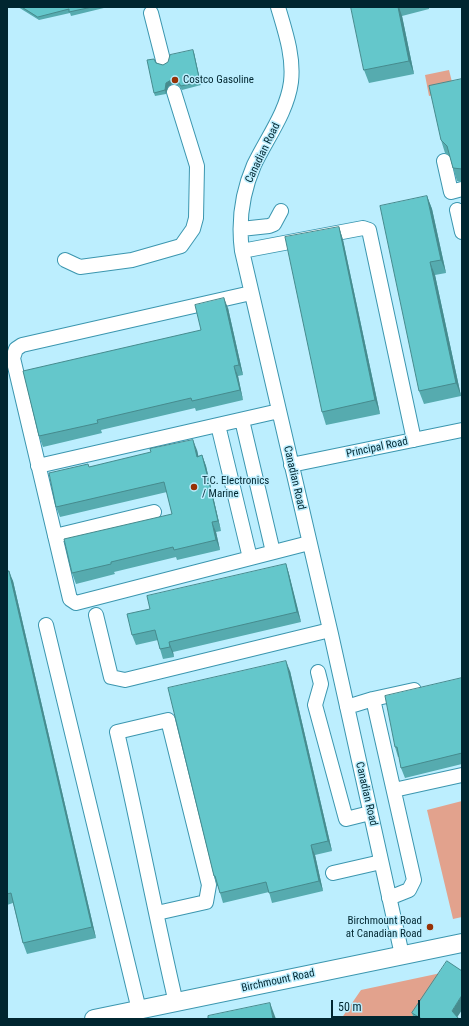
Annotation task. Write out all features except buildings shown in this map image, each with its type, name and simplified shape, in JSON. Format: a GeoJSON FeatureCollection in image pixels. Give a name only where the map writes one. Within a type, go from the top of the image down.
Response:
{"type":"FeatureCollection","features":[{"type":"Feature","properties":{"kind":"main road","name":"Birchmount Road"},"geometry":{"type":"LineString","coordinates":[[94,1019],[462,943]]}},
{"type":"Feature","properties":{"kind":"street","name":"Canadian Road"},"geometry":{"type":"LineString","coordinates":[[278,7],[291,62],[291,82],[282,112],[254,165],[247,184],[241,215],[242,251],[330,630],[402,955]]}},
{"type":"Feature","properties":{"kind":"street"},"geometry":{"type":"LineString","coordinates":[[151,13],[163,60]]}},
{"type":"Feature","properties":{"kind":"street"},"geometry":{"type":"LineString","coordinates":[[65,260],[80,267],[132,260],[181,246],[193,229],[196,218],[197,166],[174,92]]}},
{"type":"Feature","properties":{"kind":"street"},"geometry":{"type":"LineString","coordinates":[[444,161],[451,192],[462,189]]}},
{"type":"Feature","properties":{"kind":"street"},"geometry":{"type":"LineString","coordinates":[[457,210],[462,232]]}},
{"type":"Feature","properties":{"kind":"street"},"geometry":{"type":"LineString","coordinates":[[241,229],[269,226],[274,224],[281,211]]}},
{"type":"Feature","properties":{"kind":"street"},"geometry":{"type":"LineString","coordinates":[[242,251],[363,228],[369,230],[414,440]]}},
{"type":"Feature","properties":{"kind":"street"},"geometry":{"type":"LineString","coordinates":[[251,293],[30,344],[16,349],[13,358],[38,466],[70,598],[76,603],[309,543]]}},
{"type":"Feature","properties":{"kind":"street"},"geometry":{"type":"LineString","coordinates":[[38,466],[279,411]]}},
{"type":"Feature","properties":{"kind":"street"},"geometry":{"type":"LineString","coordinates":[[242,420],[273,552]]}},
{"type":"Feature","properties":{"kind":"street"},"geometry":{"type":"LineString","coordinates":[[218,425],[250,558]]}},
{"type":"Feature","properties":{"kind":"street","name":"Principal Road"},"geometry":{"type":"LineString","coordinates":[[291,465],[462,430]]}},
{"type":"Feature","properties":{"kind":"street"},"geometry":{"type":"LineString","coordinates":[[55,536],[154,512]]}},
{"type":"Feature","properties":{"kind":"street"},"geometry":{"type":"LineString","coordinates":[[96,615],[111,677],[125,680],[330,630]]}},
{"type":"Feature","properties":{"kind":"street"},"geometry":{"type":"LineString","coordinates":[[46,625],[139,1010]]}},
{"type":"Feature","properties":{"kind":"street"},"geometry":{"type":"LineString","coordinates":[[318,672],[321,684],[315,705],[346,819],[370,813]]}},
{"type":"Feature","properties":{"kind":"street"},"geometry":{"type":"LineString","coordinates":[[347,707],[373,699],[425,687]]}},
{"type":"Feature","properties":{"kind":"street"},"geometry":{"type":"LineString","coordinates":[[373,699],[414,880],[409,890],[390,898]]}},
{"type":"Feature","properties":{"kind":"street"},"geometry":{"type":"LineString","coordinates":[[156,913],[206,902],[209,885],[168,720],[117,732],[156,913],[176,1003]]}},
{"type":"Feature","properties":{"kind":"street"},"geometry":{"type":"LineString","coordinates":[[394,790],[462,775]]}},
{"type":"Feature","properties":{"kind":"street"},"geometry":{"type":"LineString","coordinates":[[334,873],[381,862]]}},
{"type":"Feature","properties":{"kind":"shaded area"},"geometry":{"type":"Polygon","coordinates":[[[449,70],[454,90],[429,96],[425,75],[449,70]]]}},
{"type":"Feature","properties":{"kind":"shaded area"},"geometry":{"type":"Polygon","coordinates":[[[462,801],[462,917],[453,919],[427,810],[462,801]]]}},
{"type":"Feature","properties":{"kind":"shaded area"},"geometry":{"type":"Polygon","coordinates":[[[441,973],[413,1019],[341,1019],[361,990],[441,973]]]}},
{"type":"Feature","properties":{"kind":"place","name":"Costco Gasoline"},"geometry":{"type":"Point","coordinates":[175,80]}},
{"type":"Feature","properties":{"kind":"place","name":"T.C. Electronics / Marine"},"geometry":{"type":"Point","coordinates":[194,487]}},
{"type":"Feature","properties":{"kind":"place","name":"Birchmount Road at Canadian Road"},"geometry":{"type":"Point","coordinates":[430,927]}}]}
